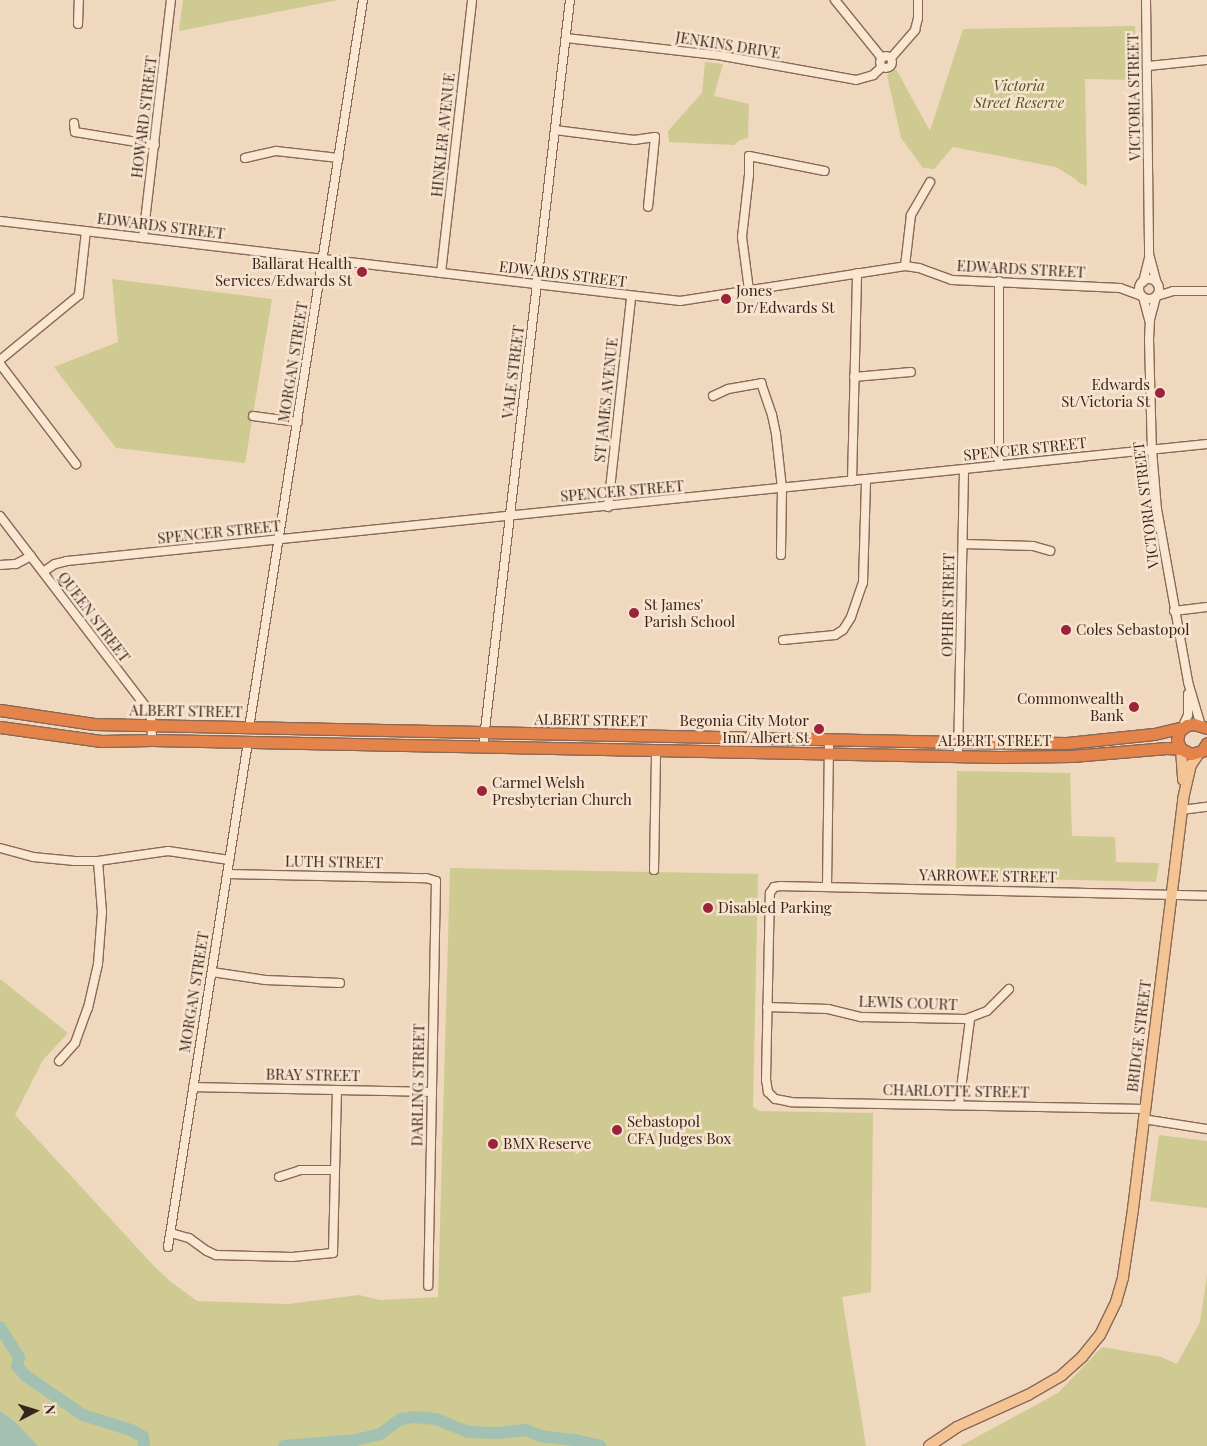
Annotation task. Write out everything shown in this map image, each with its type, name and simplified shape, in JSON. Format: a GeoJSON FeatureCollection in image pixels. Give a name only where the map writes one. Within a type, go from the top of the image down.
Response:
{"type":"FeatureCollection","features":[{"type":"Feature","properties":{"kind":"highway","name":"ALBERT STREET"},"geometry":{"type":"LineString","coordinates":[[0,710],[94,724],[829,740],[1067,743],[1154,734],[1190,724],[1205,730]]}},
{"type":"Feature","properties":{"kind":"highway","name":"ALBERT STREET"},"geometry":{"type":"LineString","coordinates":[[0,727],[93,740],[958,757],[1072,756],[1167,748],[1181,749],[1191,754],[1204,748]]}},
{"type":"Feature","properties":{"kind":"highway"},"geometry":{"type":"LineString","coordinates":[[1181,749],[1177,741],[1182,727]]}},
{"type":"Feature","properties":{"kind":"main road"},"geometry":{"type":"LineString","coordinates":[[1183,799],[1191,766],[1204,748]]}},
{"type":"Feature","properties":{"kind":"main road"},"geometry":{"type":"LineString","coordinates":[[1181,749],[1183,799]]}},
{"type":"Feature","properties":{"kind":"main road","name":"BRIDGE STREET"},"geometry":{"type":"LineString","coordinates":[[929,1446],[967,1422],[1038,1390],[1072,1367],[1091,1347],[1105,1326],[1116,1302],[1124,1277],[1183,799]]}},
{"type":"Feature","properties":{"kind":"street"},"geometry":{"type":"LineString","coordinates":[[78,24],[80,0]]}},
{"type":"Feature","properties":{"kind":"street","name":"HOWARD STREET"},"geometry":{"type":"LineString","coordinates":[[143,238],[171,0]]}},
{"type":"Feature","properties":{"kind":"street","name":"MORGAN STREET"},"geometry":{"type":"LineString","coordinates":[[249,728],[363,0]]}},
{"type":"Feature","properties":{"kind":"street","name":"HINKLER AVENUE"},"geometry":{"type":"LineString","coordinates":[[441,273],[472,0]]}},
{"type":"Feature","properties":{"kind":"street","name":"VALE STREET"},"geometry":{"type":"LineString","coordinates":[[483,747],[570,0]]}},
{"type":"Feature","properties":{"kind":"street"},"geometry":{"type":"LineString","coordinates":[[835,0],[882,58]]}},
{"type":"Feature","properties":{"kind":"street"},"geometry":{"type":"LineString","coordinates":[[891,58],[915,30],[918,18],[918,0]]}},
{"type":"Feature","properties":{"kind":"street","name":"VICTORIA STREET"},"geometry":{"type":"LineString","coordinates":[[1142,282],[1149,254],[1146,0]]}},
{"type":"Feature","properties":{"kind":"street","name":"JENKINS DRIVE"},"geometry":{"type":"LineString","coordinates":[[566,38],[723,56],[856,80],[871,76],[882,67]]}},
{"type":"Feature","properties":{"kind":"street"},"geometry":{"type":"LineString","coordinates":[[882,58],[886,56],[891,58]]}},
{"type":"Feature","properties":{"kind":"street"},"geometry":{"type":"LineString","coordinates":[[882,58],[880,62],[882,67],[890,67],[892,64],[891,58]]}},
{"type":"Feature","properties":{"kind":"street"},"geometry":{"type":"LineString","coordinates":[[1147,66],[1207,60]]}},
{"type":"Feature","properties":{"kind":"street"},"geometry":{"type":"LineString","coordinates":[[74,123],[75,132],[155,145]]}},
{"type":"Feature","properties":{"kind":"street"},"geometry":{"type":"LineString","coordinates":[[555,130],[634,140],[655,138],[648,207]]}},
{"type":"Feature","properties":{"kind":"street"},"geometry":{"type":"LineString","coordinates":[[245,158],[276,151],[339,158]]}},
{"type":"Feature","properties":{"kind":"street"},"geometry":{"type":"LineString","coordinates":[[749,290],[742,241],[749,175],[749,156],[825,171]]}},
{"type":"Feature","properties":{"kind":"street"},"geometry":{"type":"LineString","coordinates":[[905,266],[911,215],[930,182]]}},
{"type":"Feature","properties":{"kind":"street","name":"EDWARDS STREET"},"geometry":{"type":"LineString","coordinates":[[0,221],[538,284],[632,297],[680,301],[905,266],[919,268],[952,280],[1120,288],[1143,297]]}},
{"type":"Feature","properties":{"kind":"street"},"geometry":{"type":"LineString","coordinates":[[0,360],[79,295],[86,231]]}},
{"type":"Feature","properties":{"kind":"street","name":"VICTORIA STREET"},"geometry":{"type":"LineString","coordinates":[[1149,254],[1157,283]]}},
{"type":"Feature","properties":{"kind":"street"},"geometry":{"type":"LineString","coordinates":[[852,480],[857,273]]}},
{"type":"Feature","properties":{"kind":"street"},"geometry":{"type":"LineString","coordinates":[[1178,290],[1149,299],[1143,297],[1139,290],[1142,282],[1150,279],[1178,290],[1207,292]]}},
{"type":"Feature","properties":{"kind":"street"},"geometry":{"type":"LineString","coordinates":[[999,281],[999,465]]}},
{"type":"Feature","properties":{"kind":"street","name":"EDWARDS STREET"},"geometry":{"type":"LineString","coordinates":[[1120,288],[1142,282]]}},
{"type":"Feature","properties":{"kind":"street"},"geometry":{"type":"LineString","coordinates":[[1156,296],[1159,289],[1157,283]]}},
{"type":"Feature","properties":{"kind":"street","name":"VICTORIA STREET"},"geometry":{"type":"LineString","coordinates":[[1156,296],[1150,324],[1152,450],[1160,533],[1188,682],[1205,730]]}},
{"type":"Feature","properties":{"kind":"street","name":"ST JAMES AVENUE"},"geometry":{"type":"LineString","coordinates":[[608,507],[632,297]]}},
{"type":"Feature","properties":{"kind":"street","name":"VICTORIA STREET"},"geometry":{"type":"LineString","coordinates":[[1143,297],[1150,324]]}},
{"type":"Feature","properties":{"kind":"street"},"geometry":{"type":"LineString","coordinates":[[0,364],[76,464]]}},
{"type":"Feature","properties":{"kind":"street"},"geometry":{"type":"LineString","coordinates":[[854,377],[911,372]]}},
{"type":"Feature","properties":{"kind":"street"},"geometry":{"type":"LineString","coordinates":[[713,396],[728,389],[761,384],[775,427],[782,488],[780,556]]}},
{"type":"Feature","properties":{"kind":"street"},"geometry":{"type":"LineString","coordinates":[[253,416],[298,422]]}},
{"type":"Feature","properties":{"kind":"street","name":"SPENCER STREET"},"geometry":{"type":"LineString","coordinates":[[43,572],[55,564],[64,562],[510,514],[608,507],[1207,444]]}},
{"type":"Feature","properties":{"kind":"street","name":"OPHIR STREET"},"geometry":{"type":"LineString","coordinates":[[958,757],[964,469]]}},
{"type":"Feature","properties":{"kind":"street"},"geometry":{"type":"LineString","coordinates":[[783,640],[835,635],[846,626],[851,617],[863,583],[866,479]]}},
{"type":"Feature","properties":{"kind":"street","name":"QUEEN STREET"},"geometry":{"type":"LineString","coordinates":[[0,516],[147,708],[152,725],[152,740]]}},
{"type":"Feature","properties":{"kind":"street"},"geometry":{"type":"LineString","coordinates":[[963,544],[1033,546],[1050,551]]}},
{"type":"Feature","properties":{"kind":"street"},"geometry":{"type":"LineString","coordinates":[[0,566],[16,564],[31,556]]}},
{"type":"Feature","properties":{"kind":"street"},"geometry":{"type":"LineString","coordinates":[[1174,611],[1207,607]]}},
{"type":"Feature","properties":{"kind":"street","name":"VICTORIA STREET"},"geometry":{"type":"LineString","coordinates":[[1182,727],[1188,715],[1188,682]]}},
{"type":"Feature","properties":{"kind":"street"},"geometry":{"type":"LineString","coordinates":[[827,887],[829,740]]}},
{"type":"Feature","properties":{"kind":"street","name":"MORGAN STREET"},"geometry":{"type":"LineString","coordinates":[[168,1247],[248,742]]}},
{"type":"Feature","properties":{"kind":"street"},"geometry":{"type":"LineString","coordinates":[[654,870],[656,751]]}},
{"type":"Feature","properties":{"kind":"street"},"geometry":{"type":"LineString","coordinates":[[1181,810],[1207,807]]}},
{"type":"Feature","properties":{"kind":"street"},"geometry":{"type":"LineString","coordinates":[[0,848],[44,859],[98,861],[168,851],[229,860]]}},
{"type":"Feature","properties":{"kind":"street"},"geometry":{"type":"LineString","coordinates":[[59,1061],[75,1043],[88,1008],[98,964],[102,912],[98,861]]}},
{"type":"Feature","properties":{"kind":"street","name":"LUTH STREET"},"geometry":{"type":"LineString","coordinates":[[227,874],[426,878],[434,880],[436,885]]}},
{"type":"Feature","properties":{"kind":"street","name":"DARLING STREET"},"geometry":{"type":"LineString","coordinates":[[428,1286],[436,885]]}},
{"type":"Feature","properties":{"kind":"street","name":"YARROWEE STREET"},"geometry":{"type":"LineString","coordinates":[[767,1007],[769,899],[771,890],[778,886],[1207,896]]}},
{"type":"Feature","properties":{"kind":"street"},"geometry":{"type":"LineString","coordinates":[[212,972],[265,980],[340,982]]}},
{"type":"Feature","properties":{"kind":"street","name":"LEWIS COURT"},"geometry":{"type":"LineString","coordinates":[[767,1007],[828,1008],[861,1017],[970,1018],[987,1011],[1009,989]]}},
{"type":"Feature","properties":{"kind":"street","name":"CHARLOTTE STREET"},"geometry":{"type":"LineString","coordinates":[[767,1007],[766,1080],[769,1094],[778,1100],[786,1102],[959,1104],[1144,1114],[1207,1130]]}},
{"type":"Feature","properties":{"kind":"street"},"geometry":{"type":"LineString","coordinates":[[959,1104],[970,1018]]}},
{"type":"Feature","properties":{"kind":"street","name":"BRAY STREET"},"geometry":{"type":"LineString","coordinates":[[193,1086],[432,1092]]}},
{"type":"Feature","properties":{"kind":"street"},"geometry":{"type":"LineString","coordinates":[[171,1233],[186,1237],[216,1255],[289,1257],[333,1253],[336,1090]]}},
{"type":"Feature","properties":{"kind":"street"},"geometry":{"type":"LineString","coordinates":[[279,1177],[300,1170],[334,1170]]}},
{"type":"Feature","properties":{"kind":"green space"},"geometry":{"type":"Polygon","coordinates":[[[183,0],[338,0],[179,31],[183,0]]]}},
{"type":"Feature","properties":{"kind":"green space","name":"Victoria Street Reserve"},"geometry":{"type":"Polygon","coordinates":[[[1135,26],[1136,80],[1085,79],[1087,186],[1077,182],[1077,180],[1056,167],[953,147],[934,169],[923,168],[901,138],[887,75],[896,69],[930,131],[963,29],[1135,26]]]}},
{"type":"Feature","properties":{"kind":"green space"},"geometry":{"type":"Polygon","coordinates":[[[705,62],[723,64],[714,96],[749,104],[748,138],[740,140],[734,145],[669,142],[668,131],[702,93],[705,62]]]}},
{"type":"Feature","properties":{"kind":"green space"},"geometry":{"type":"Polygon","coordinates":[[[112,279],[272,299],[245,463],[116,448],[54,367],[118,342],[112,279]]]}},
{"type":"Feature","properties":{"kind":"green space"},"geometry":{"type":"Polygon","coordinates":[[[957,771],[1070,773],[1072,836],[1115,837],[1116,862],[1159,863],[1156,882],[956,877],[957,771]]]}},
{"type":"Feature","properties":{"kind":"green space"},"geometry":{"type":"Polygon","coordinates":[[[450,868],[758,874],[753,1107],[759,1111],[873,1113],[871,1292],[842,1297],[866,1446],[0,1446],[0,979],[68,1033],[43,1060],[15,1115],[152,1264],[171,1282],[197,1301],[288,1304],[359,1295],[380,1300],[438,1297],[450,868]]]}},
{"type":"Feature","properties":{"kind":"green space"},"geometry":{"type":"Polygon","coordinates":[[[1159,1135],[1207,1141],[1207,1208],[1150,1201],[1159,1135]]]}},
{"type":"Feature","properties":{"kind":"green space"},"geometry":{"type":"Polygon","coordinates":[[[1207,1275],[1207,1446],[960,1446],[1058,1393],[1102,1347],[1161,1357],[1177,1364],[1200,1322],[1207,1275]]]}},
{"type":"Feature","properties":{"kind":"shaded area"},"geometry":{"type":"Polygon","coordinates":[[[0,1411],[13,1420],[38,1446],[0,1446],[0,1411]]]}},
{"type":"Feature","properties":{"kind":"waterway"},"geometry":{"type":"LineString","coordinates":[[0,1327],[19,1357],[17,1366],[26,1376],[83,1415],[131,1430],[143,1437],[144,1446]]}},
{"type":"Feature","properties":{"kind":"waterway"},"geometry":{"type":"LineString","coordinates":[[284,1446],[356,1440],[380,1434],[401,1419],[413,1417],[436,1419],[468,1432],[497,1433],[526,1430],[540,1436],[575,1440],[600,1446]]}},
{"type":"Feature","properties":{"kind":"place","name":"Ballarat Health Services/Edwards St"},"geometry":{"type":"Point","coordinates":[362,272]}},
{"type":"Feature","properties":{"kind":"place","name":"Jones Dr/Edwards St"},"geometry":{"type":"Point","coordinates":[726,299]}},
{"type":"Feature","properties":{"kind":"place","name":"Edwards St/Victoria St"},"geometry":{"type":"Point","coordinates":[1160,393]}},
{"type":"Feature","properties":{"kind":"place","name":"St James' Parish School"},"geometry":{"type":"Point","coordinates":[634,613]}},
{"type":"Feature","properties":{"kind":"place","name":"Coles Sebastopol"},"geometry":{"type":"Point","coordinates":[1066,630]}},
{"type":"Feature","properties":{"kind":"place","name":"Commonwealth Bank"},"geometry":{"type":"Point","coordinates":[1134,707]}},
{"type":"Feature","properties":{"kind":"place","name":"Begonia City Motor Inn/Albert St"},"geometry":{"type":"Point","coordinates":[819,729]}},
{"type":"Feature","properties":{"kind":"place","name":"Carmel Welsh Presbyterian Church"},"geometry":{"type":"Point","coordinates":[482,791]}},
{"type":"Feature","properties":{"kind":"place","name":"Disabled Parking"},"geometry":{"type":"Point","coordinates":[708,908]}},
{"type":"Feature","properties":{"kind":"place","name":"Sebastopol CFA Judges Box"},"geometry":{"type":"Point","coordinates":[617,1130]}},
{"type":"Feature","properties":{"kind":"place","name":"BMX Reserve"},"geometry":{"type":"Point","coordinates":[493,1144]}}]}
